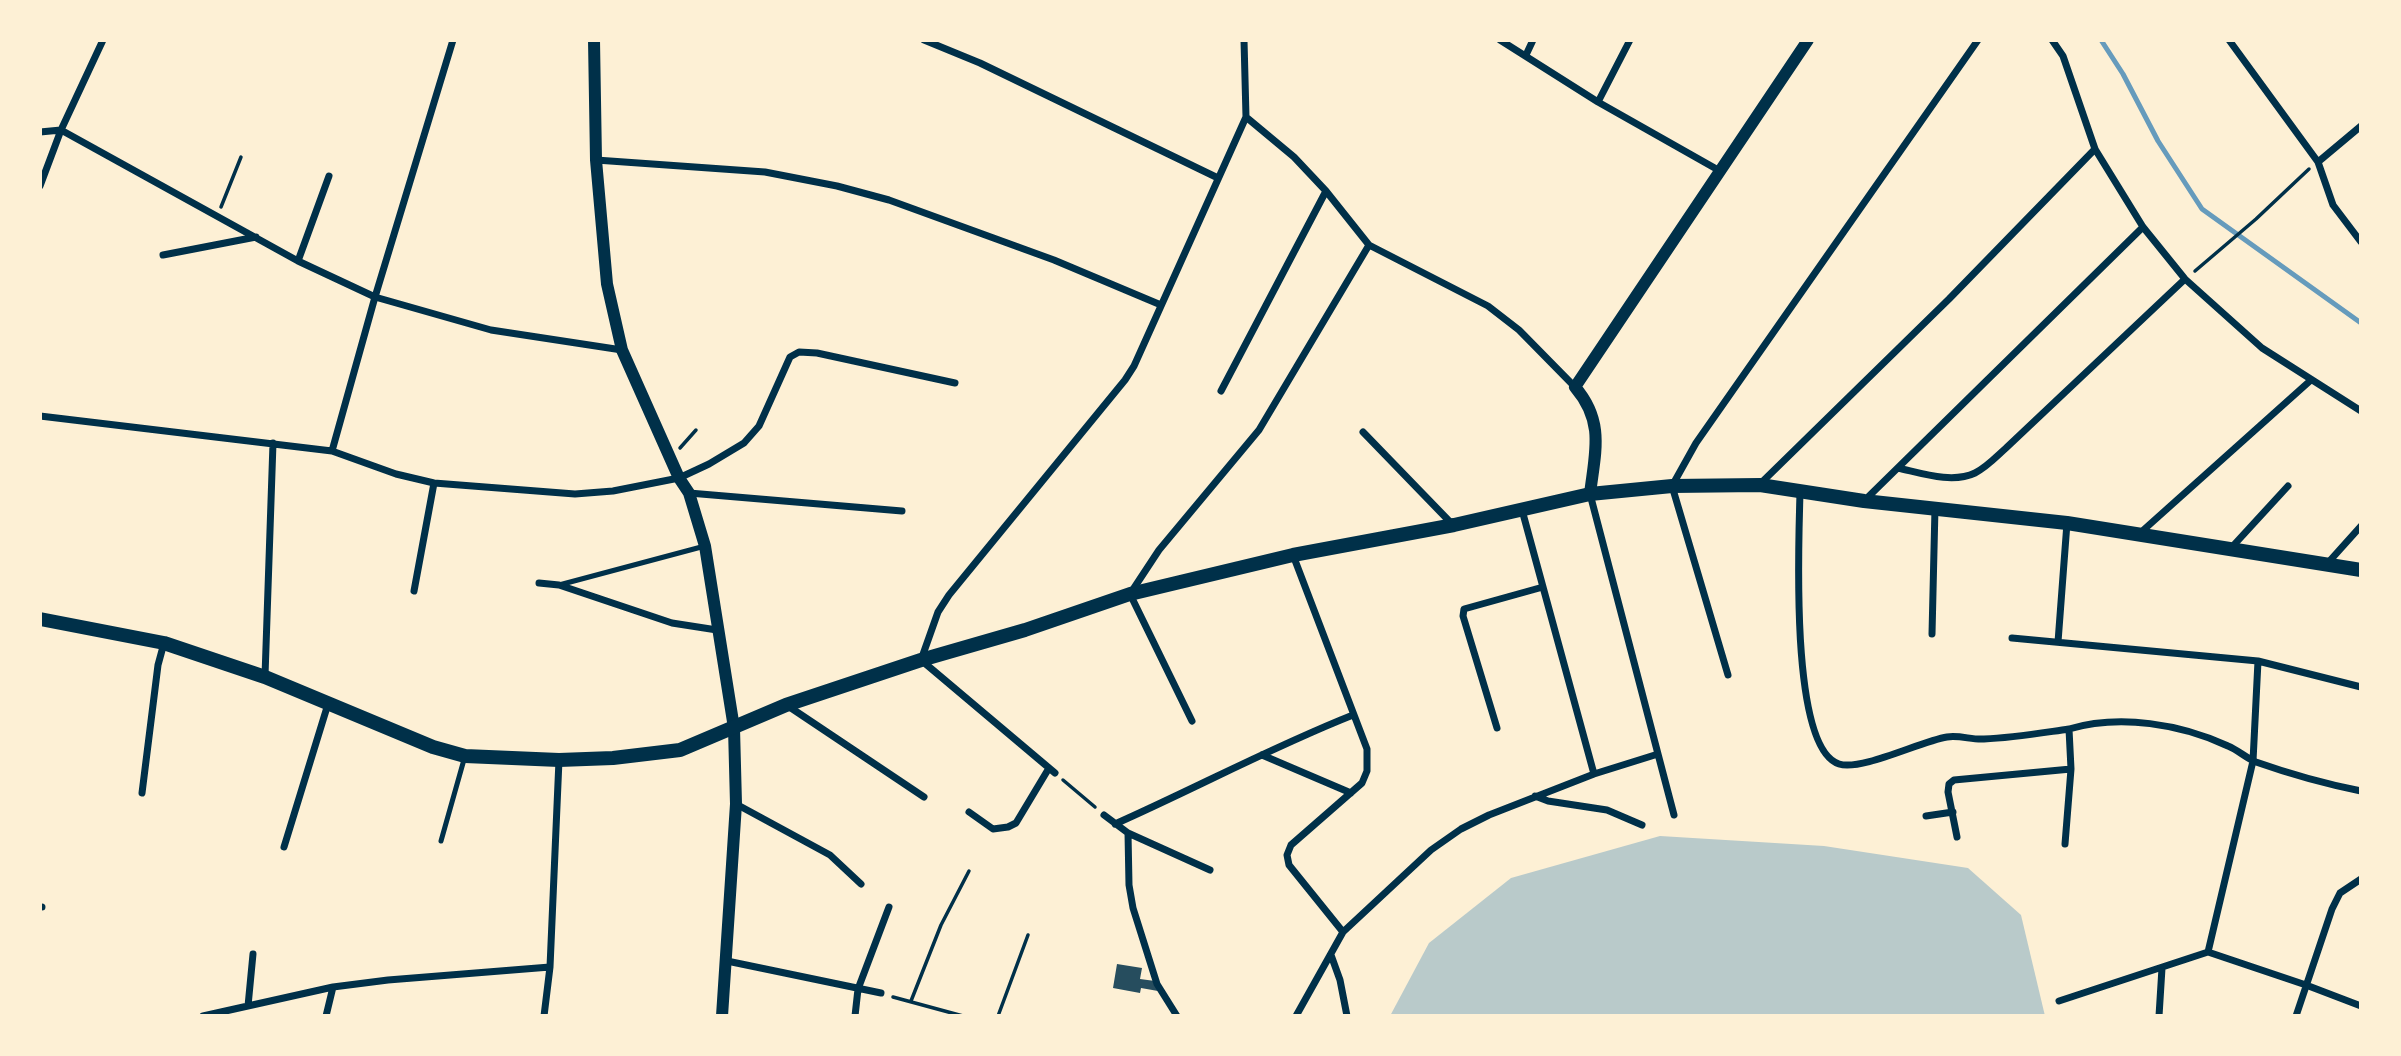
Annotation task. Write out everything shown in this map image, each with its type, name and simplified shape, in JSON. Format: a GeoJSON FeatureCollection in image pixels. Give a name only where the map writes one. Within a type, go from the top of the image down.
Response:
{"type":"FeatureCollection","features":[{"type":"Feature","properties":{"kind":"main road"},"geometry":{"type":"LineString","coordinates":[[40,618],[164,643],[265,677],[433,747],[465,756],[559,760],[613,758],[680,750],[786,705],[1130,594],[1293,555],[1454,525],[1590,494],[1672,486],[1760,485],[1864,501],[2067,523],[2361,570]]}},
{"type":"Feature","properties":{"kind":"street"},"geometry":{"type":"LineString","coordinates":[[40,187],[61,130],[103,40]]}},
{"type":"Feature","properties":{"kind":"street"},"geometry":{"type":"LineString","coordinates":[[332,452],[375,297],[453,40]]}},
{"type":"Feature","properties":{"kind":"street"},"geometry":{"type":"LineString","coordinates":[[594,40],[596,160],[607,284],[622,350],[679,478],[689,493],[705,546],[734,729],[736,804],[722,1016]]}},
{"type":"Feature","properties":{"kind":"street"},"geometry":{"type":"LineString","coordinates":[[924,40],[980,63],[1218,178]]}},
{"type":"Feature","properties":{"kind":"street"},"geometry":{"type":"LineString","coordinates":[[969,812],[993,829],[1008,827],[1016,823],[1052,771],[921,660],[939,612],[949,595],[1125,380],[1142,349],[1246,117],[1244,40]]}},
{"type":"Feature","properties":{"kind":"street"},"geometry":{"type":"LineString","coordinates":[[1500,40],[1598,102],[1720,171]]}},
{"type":"Feature","properties":{"kind":"street"},"geometry":{"type":"LineString","coordinates":[[1526,55],[1533,40]]}},
{"type":"Feature","properties":{"kind":"street"},"geometry":{"type":"LineString","coordinates":[[1598,102],[1630,40]]}},
{"type":"Feature","properties":{"kind":"street"},"geometry":{"type":"LineString","coordinates":[[1575,387],[1808,40]]}},
{"type":"Feature","properties":{"kind":"street"},"geometry":{"type":"LineString","coordinates":[[1728,675],[1672,486],[1696,443],[1978,40]]}},
{"type":"Feature","properties":{"kind":"street"},"geometry":{"type":"LineString","coordinates":[[2052,40],[2063,56],[2095,149],[2143,227],[2185,279],[2262,348],[2361,411]]}},
{"type":"Feature","properties":{"kind":"street"},"geometry":{"type":"LineString","coordinates":[[2229,40],[2318,162],[2333,205],[2361,242]]}},
{"type":"Feature","properties":{"kind":"street"},"geometry":{"type":"LineString","coordinates":[[1246,117],[1294,157],[1326,191],[1369,245],[1488,306],[1519,330],[1575,387],[1593,412],[1596,446],[1590,494],[1674,815]]}},
{"type":"Feature","properties":{"kind":"street"},"geometry":{"type":"LineString","coordinates":[[2318,162],[2361,126]]}},
{"type":"Feature","properties":{"kind":"street"},"geometry":{"type":"LineString","coordinates":[[40,132],[61,130],[298,261],[375,297],[491,330],[622,350]]}},
{"type":"Feature","properties":{"kind":"street"},"geometry":{"type":"LineString","coordinates":[[1760,485],[1949,299],[2095,149]]}},
{"type":"Feature","properties":{"kind":"street"},"geometry":{"type":"LineString","coordinates":[[596,160],[765,172],[837,186],[889,200],[1054,260],[1161,305]]}},
{"type":"Feature","properties":{"kind":"street"},"geometry":{"type":"LineString","coordinates":[[298,261],[329,176]]}},
{"type":"Feature","properties":{"kind":"street"},"geometry":{"type":"LineString","coordinates":[[1221,391],[1326,191]]}},
{"type":"Feature","properties":{"kind":"street"},"geometry":{"type":"LineString","coordinates":[[1864,501],[2143,227]]}},
{"type":"Feature","properties":{"kind":"street"},"geometry":{"type":"LineString","coordinates":[[163,255],[257,237]]}},
{"type":"Feature","properties":{"kind":"street"},"geometry":{"type":"LineString","coordinates":[[1192,721],[1130,594],[1159,551],[1259,430],[1369,245]]}},
{"type":"Feature","properties":{"kind":"street"},"geometry":{"type":"LineString","coordinates":[[1898,468],[1945,477],[1965,476],[1989,464],[2185,279]]}},
{"type":"Feature","properties":{"kind":"street"},"geometry":{"type":"LineString","coordinates":[[40,415],[332,452],[396,474],[434,483],[575,494],[613,491],[679,478],[709,464],[750,438],[758,426],[783,368],[790,357],[799,352],[817,353],[955,383]]}},
{"type":"Feature","properties":{"kind":"street"},"geometry":{"type":"LineString","coordinates":[[2139,534],[2311,380]]}},
{"type":"Feature","properties":{"kind":"street"},"geometry":{"type":"LineString","coordinates":[[1363,432],[1454,525]]}},
{"type":"Feature","properties":{"kind":"street"},"geometry":{"type":"LineString","coordinates":[[265,677],[273,443]]}},
{"type":"Feature","properties":{"kind":"street"},"geometry":{"type":"LineString","coordinates":[[414,591],[434,483]]}},
{"type":"Feature","properties":{"kind":"street"},"geometry":{"type":"LineString","coordinates":[[2231,548],[2288,486]]}},
{"type":"Feature","properties":{"kind":"street"},"geometry":{"type":"LineString","coordinates":[[1800,492],[1798,621],[1817,741],[1824,753],[1837,763],[1846,765],[1948,737],[1994,738],[2105,723],[2168,727],[2228,745],[2253,761],[2361,791]]}},
{"type":"Feature","properties":{"kind":"street"},"geometry":{"type":"LineString","coordinates":[[689,493],[902,511]]}},
{"type":"Feature","properties":{"kind":"street"},"geometry":{"type":"LineString","coordinates":[[1932,634],[1935,508]]}},
{"type":"Feature","properties":{"kind":"street"},"geometry":{"type":"LineString","coordinates":[[1522,510],[1594,774]]}},
{"type":"Feature","properties":{"kind":"street"},"geometry":{"type":"LineString","coordinates":[[2058,642],[2067,523]]}},
{"type":"Feature","properties":{"kind":"street"},"geometry":{"type":"LineString","coordinates":[[2326,565],[2361,526]]}},
{"type":"Feature","properties":{"kind":"street"},"geometry":{"type":"LineString","coordinates":[[1293,555],[1367,749],[1367,771],[1362,783],[1292,845],[1287,855],[1289,865],[1343,932]]}},
{"type":"Feature","properties":{"kind":"street"},"geometry":{"type":"LineString","coordinates":[[539,583],[559,585],[672,623],[717,630]]}},
{"type":"Feature","properties":{"kind":"street"},"geometry":{"type":"LineString","coordinates":[[1497,728],[1463,616],[1464,609],[1543,587]]}},
{"type":"Feature","properties":{"kind":"street"},"geometry":{"type":"LineString","coordinates":[[2012,638],[2258,661],[2361,687]]}},
{"type":"Feature","properties":{"kind":"street"},"geometry":{"type":"LineString","coordinates":[[142,793],[158,665],[164,643]]}},
{"type":"Feature","properties":{"kind":"street"},"geometry":{"type":"LineString","coordinates":[[2208,952],[2253,761],[2258,661]]}},
{"type":"Feature","properties":{"kind":"street"},"geometry":{"type":"LineString","coordinates":[[284,847],[328,704]]}},
{"type":"Feature","properties":{"kind":"street"},"geometry":{"type":"LineString","coordinates":[[786,705],[924,797]]}},
{"type":"Feature","properties":{"kind":"street"},"geometry":{"type":"LineString","coordinates":[[1115,824],[1303,735],[1353,715]]}},
{"type":"Feature","properties":{"kind":"street"},"geometry":{"type":"LineString","coordinates":[[2065,844],[2071,769],[2069,729]]}},
{"type":"Feature","properties":{"kind":"street"},"geometry":{"type":"LineString","coordinates":[[1296,1016],[1343,932],[1431,850],[1461,829],[1535,796],[1658,754]]}},
{"type":"Feature","properties":{"kind":"street"},"geometry":{"type":"LineString","coordinates":[[1262,755],[1351,793]]}},
{"type":"Feature","properties":{"kind":"street"},"geometry":{"type":"LineString","coordinates":[[544,1016],[550,967],[559,760]]}},
{"type":"Feature","properties":{"kind":"street"},"geometry":{"type":"LineString","coordinates":[[1957,837],[1948,792],[1949,784],[1954,780],[2071,769]]}},
{"type":"Feature","properties":{"kind":"street"},"geometry":{"type":"LineString","coordinates":[[1535,796],[1548,801],[1607,810],[1642,825]]}},
{"type":"Feature","properties":{"kind":"street"},"geometry":{"type":"LineString","coordinates":[[736,804],[830,855],[861,884]]}},
{"type":"Feature","properties":{"kind":"street"},"geometry":{"type":"LineString","coordinates":[[1926,816],[1953,812]]}},
{"type":"Feature","properties":{"kind":"street"},"geometry":{"type":"LineString","coordinates":[[1104,815],[1128,833],[1210,870]]}},
{"type":"Feature","properties":{"kind":"street"},"geometry":{"type":"LineString","coordinates":[[1128,833],[1129,885],[1133,908],[1157,984],[1177,1016]]}},
{"type":"Feature","properties":{"kind":"street"},"geometry":{"type":"LineString","coordinates":[[2295,1016],[2340,892],[2361,879]]}},
{"type":"Feature","properties":{"kind":"street"},"geometry":{"type":"LineString","coordinates":[[855,1016],[858,989],[889,906]]}},
{"type":"Feature","properties":{"kind":"street"},"geometry":{"type":"LineString","coordinates":[[2059,1001],[2208,952],[2361,1006]]}},
{"type":"Feature","properties":{"kind":"street"},"geometry":{"type":"LineString","coordinates":[[248,1006],[253,954]]}},
{"type":"Feature","properties":{"kind":"street"},"geometry":{"type":"LineString","coordinates":[[1331,955],[1340,980],[1347,1016]]}},
{"type":"Feature","properties":{"kind":"street"},"geometry":{"type":"LineString","coordinates":[[727,961],[881,993]]}},
{"type":"Feature","properties":{"kind":"street"},"geometry":{"type":"LineString","coordinates":[[204,1016],[333,987],[550,967]]}},
{"type":"Feature","properties":{"kind":"street"},"geometry":{"type":"LineString","coordinates":[[2159,1016],[2162,968]]}},
{"type":"Feature","properties":{"kind":"street"},"geometry":{"type":"LineString","coordinates":[[326,1016],[333,987]]}},
{"type":"Feature","properties":{"kind":"lane"},"geometry":{"type":"LineString","coordinates":[[559,585],[705,546]]}},
{"type":"Feature","properties":{"kind":"lane"},"geometry":{"type":"LineString","coordinates":[[441,841],[465,756]]}},
{"type":"Feature","properties":{"kind":"path"},"geometry":{"type":"LineString","coordinates":[[218,216],[241,157]]}},
{"type":"Feature","properties":{"kind":"path"},"geometry":{"type":"LineString","coordinates":[[2185,279],[2302,176]]}},
{"type":"Feature","properties":{"kind":"path"},"geometry":{"type":"LineString","coordinates":[[671,457],[696,430]]}},
{"type":"Feature","properties":{"kind":"path"},"geometry":{"type":"LineString","coordinates":[[1052,771],[1104,815]]}},
{"type":"Feature","properties":{"kind":"path"},"geometry":{"type":"LineString","coordinates":[[911,1002],[941,925],[969,870]]}},
{"type":"Feature","properties":{"kind":"path"},"geometry":{"type":"LineString","coordinates":[[998,1016],[1028,935]]}},
{"type":"Feature","properties":{"kind":"path"},"geometry":{"type":"LineString","coordinates":[[881,993],[963,1016]]}},
{"type":"Feature","properties":{"kind":"shaded area"},"geometry":{"type":"Polygon","coordinates":[[[1660,836],[1824,846],[1968,868],[2021,915],[2045,1016],[1390,1016],[1429,943],[1511,878],[1660,836]]]}},
{"type":"Feature","properties":{"kind":"building"},"geometry":{"type":"Polygon","coordinates":[[[1117,964],[1142,968],[1140,979],[1155,981],[1158,991],[1141,988],[1140,993],[1113,988],[1117,964]]]}},
{"type":"Feature","properties":{"kind":"waterway"},"geometry":{"type":"LineString","coordinates":[[2101,40],[2123,74],[2158,141],[2202,209],[2361,323]]}}]}
